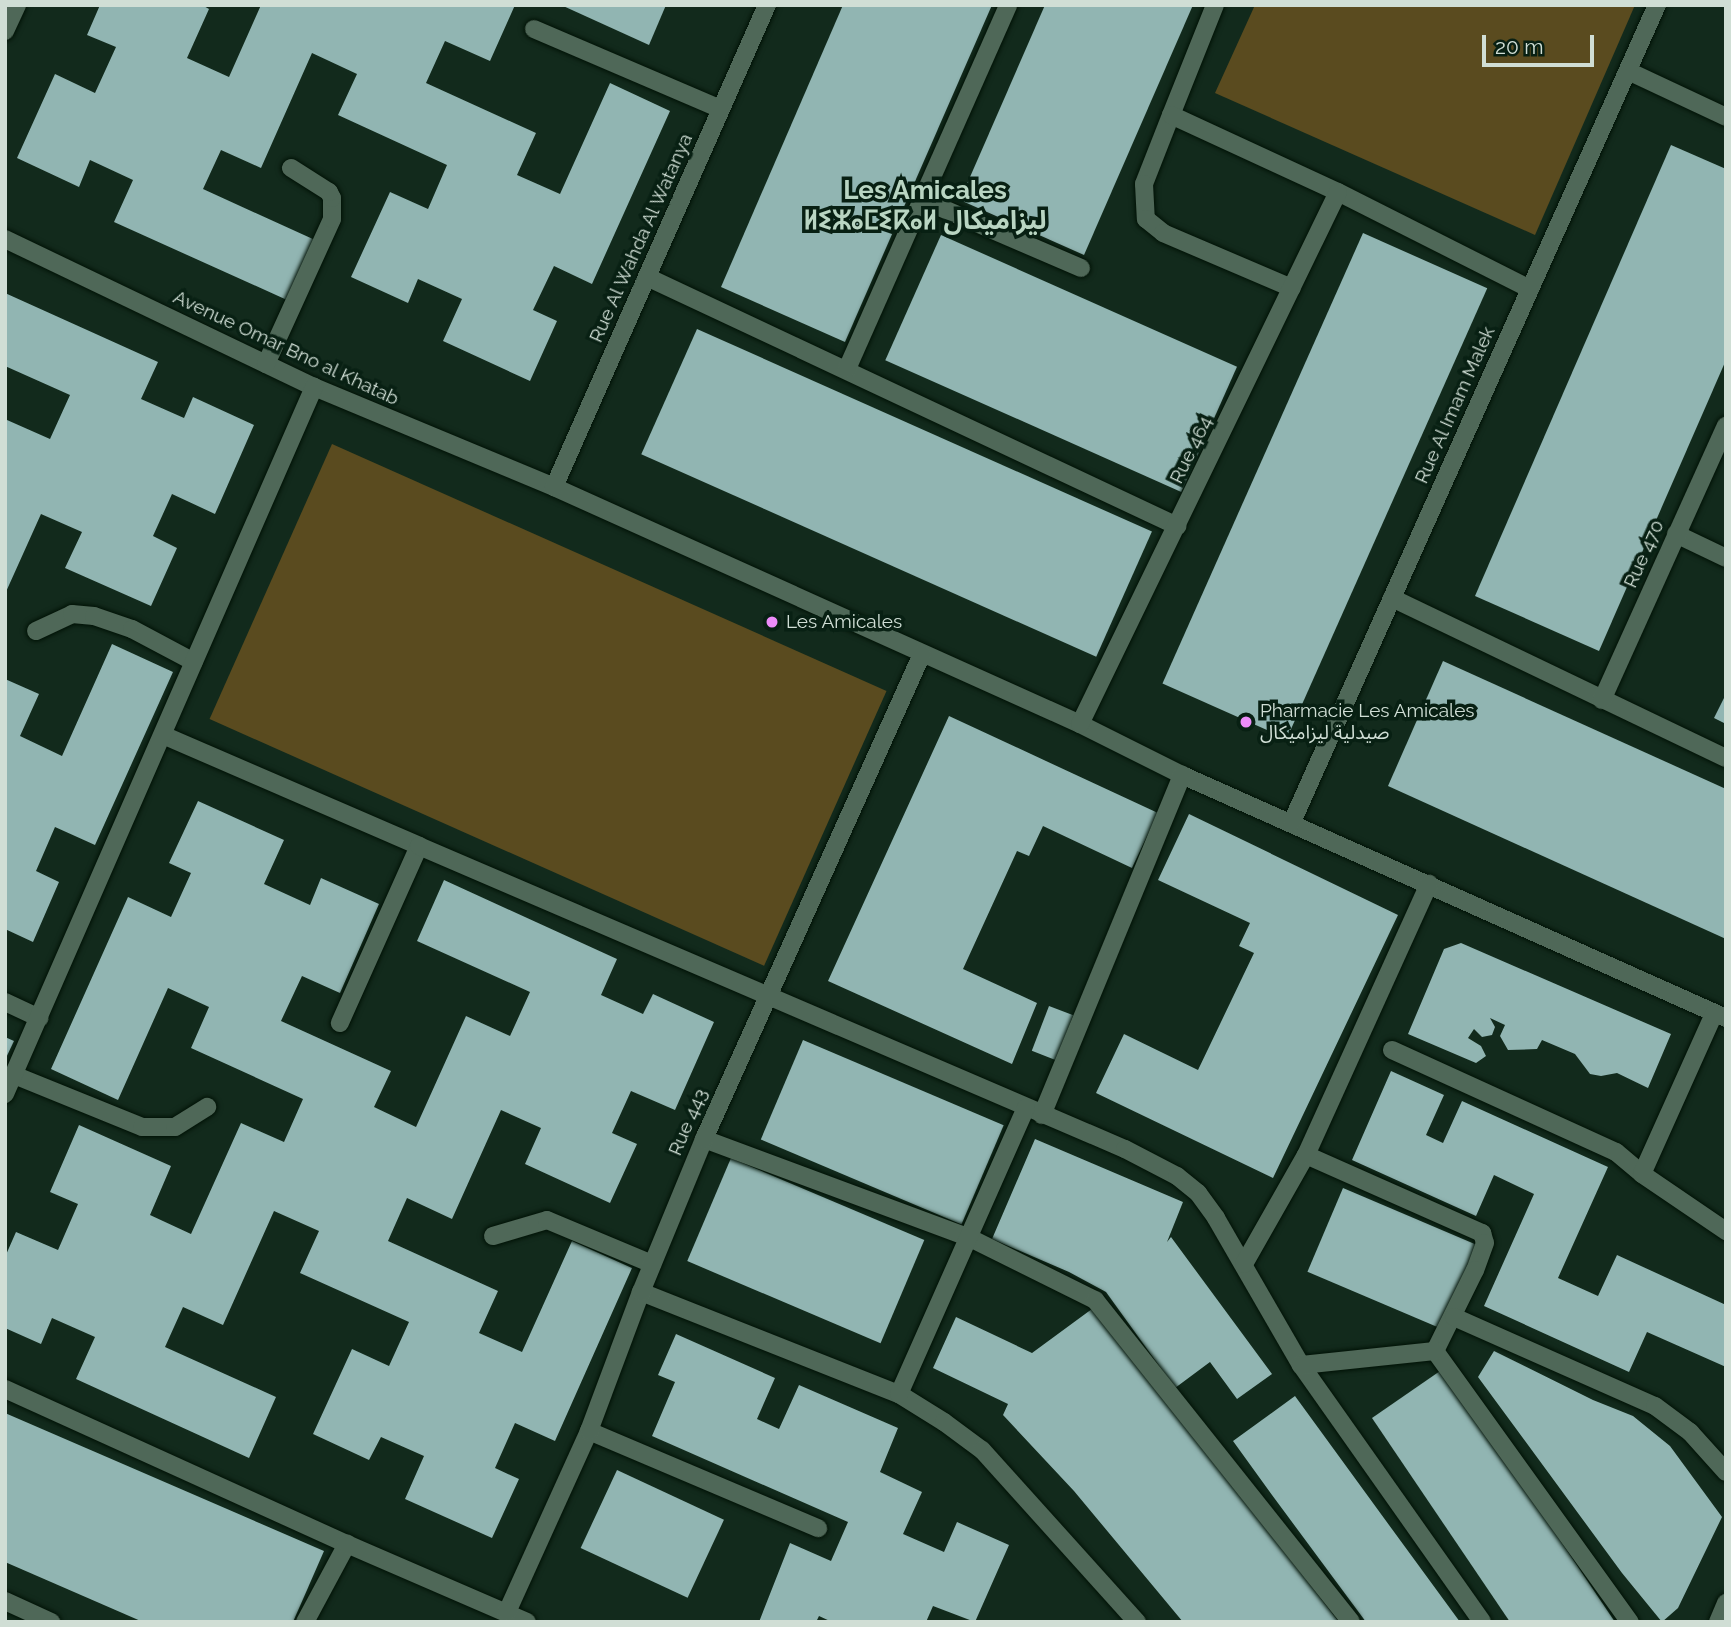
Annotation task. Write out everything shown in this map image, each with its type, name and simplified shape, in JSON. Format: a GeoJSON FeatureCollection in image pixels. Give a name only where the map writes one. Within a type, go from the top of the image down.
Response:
{"type":"FeatureCollection","features":[{"type":"Feature","properties":{"kind":"street"},"geometry":{"type":"LineString","coordinates":[[5,31],[17,5]]}},
{"type":"Feature","properties":{"kind":"street","name":"Rue Al Wahda Al Watanya"},"geometry":{"type":"LineString","coordinates":[[554,487],[767,5]]}},
{"type":"Feature","properties":{"kind":"street"},"geometry":{"type":"LineString","coordinates":[[847,369],[1009,5]]}},
{"type":"Feature","properties":{"kind":"street"},"geometry":{"type":"LineString","coordinates":[[1215,5],[1144,184],[1146,219],[1163,233],[1292,288]]}},
{"type":"Feature","properties":{"kind":"street","name":"Rue Al Imam Malek"},"geometry":{"type":"LineString","coordinates":[[1292,822],[1657,5]]}},
{"type":"Feature","properties":{"kind":"street"},"geometry":{"type":"LineString","coordinates":[[534,29],[721,109]]}},
{"type":"Feature","properties":{"kind":"street"},"geometry":{"type":"LineString","coordinates":[[1628,71],[1726,117]]}},
{"type":"Feature","properties":{"kind":"street"},"geometry":{"type":"LineString","coordinates":[[1171,115],[1338,192],[1530,289]]}},
{"type":"Feature","properties":{"kind":"street"},"geometry":{"type":"LineString","coordinates":[[266,364],[332,219],[333,208],[329,192],[291,168]]}},
{"type":"Feature","properties":{"kind":"street","name":"Rue 464"},"geometry":{"type":"LineString","coordinates":[[1080,724],[1338,192]]}},
{"type":"Feature","properties":{"kind":"street"},"geometry":{"type":"LineString","coordinates":[[923,201],[1081,268]]}},
{"type":"Feature","properties":{"kind":"street","name":"Avenue Omar Bno al Khatab"},"geometry":{"type":"LineString","coordinates":[[5,239],[314,387],[554,487],[1080,724],[1182,775],[1720,1016]]}},
{"type":"Feature","properties":{"kind":"street"},"geometry":{"type":"LineString","coordinates":[[647,277],[1177,526]]}},
{"type":"Feature","properties":{"kind":"street"},"geometry":{"type":"LineString","coordinates":[[5,1094],[314,387]]}},
{"type":"Feature","properties":{"kind":"street","name":"Rue 470"},"geometry":{"type":"LineString","coordinates":[[1602,700],[1726,426]]}},
{"type":"Feature","properties":{"kind":"street"},"geometry":{"type":"LineString","coordinates":[[1676,534],[1726,558]]}},
{"type":"Feature","properties":{"kind":"street"},"geometry":{"type":"LineString","coordinates":[[1392,598],[1726,758]]}},
{"type":"Feature","properties":{"kind":"street"},"geometry":{"type":"LineString","coordinates":[[36,631],[72,614],[94,616],[132,629],[194,662]]}},
{"type":"Feature","properties":{"kind":"street","name":"Rue 443"},"geometry":{"type":"LineString","coordinates":[[505,1617],[589,1431],[652,1264],[765,997],[922,654]]}},
{"type":"Feature","properties":{"kind":"street"},"geometry":{"type":"LineString","coordinates":[[163,735],[765,997],[1125,1149],[1177,1175],[1198,1193],[1244,1264],[1301,1365],[1482,1622]]}},
{"type":"Feature","properties":{"kind":"street"},"geometry":{"type":"LineString","coordinates":[[899,1394],[970,1238],[1034,1112],[1182,775]]}},
{"type":"Feature","properties":{"kind":"street"},"geometry":{"type":"LineString","coordinates":[[340,1023],[419,846]]}},
{"type":"Feature","properties":{"kind":"street"},"geometry":{"type":"LineString","coordinates":[[1244,1264],[1306,1155],[1429,884]]}},
{"type":"Feature","properties":{"kind":"street"},"geometry":{"type":"LineString","coordinates":[[5,1002],[39,1018]]}},
{"type":"Feature","properties":{"kind":"street"},"geometry":{"type":"LineString","coordinates":[[1642,1174],[1720,1016]]}},
{"type":"Feature","properties":{"kind":"street"},"geometry":{"type":"LineString","coordinates":[[1392,1049],[1616,1152],[1642,1174],[1726,1231]]}},
{"type":"Feature","properties":{"kind":"street"},"geometry":{"type":"LineString","coordinates":[[14,1075],[142,1126],[175,1127],[207,1107]]}},
{"type":"Feature","properties":{"kind":"street"},"geometry":{"type":"LineString","coordinates":[[704,1139],[970,1238],[1095,1300],[1107,1311],[1351,1622]]}},
{"type":"Feature","properties":{"kind":"street"},"geometry":{"type":"LineString","coordinates":[[1306,1155],[1482,1233],[1485,1243],[1454,1317],[1435,1350]]}},
{"type":"Feature","properties":{"kind":"street"},"geometry":{"type":"LineString","coordinates":[[493,1236],[548,1220],[652,1264]]}},
{"type":"Feature","properties":{"kind":"street"},"geometry":{"type":"LineString","coordinates":[[641,1292],[899,1394],[982,1450],[1137,1622]]}},
{"type":"Feature","properties":{"kind":"street"},"geometry":{"type":"LineString","coordinates":[[1454,1317],[1655,1406],[1690,1432],[1726,1472]]}},
{"type":"Feature","properties":{"kind":"street"},"geometry":{"type":"LineString","coordinates":[[1301,1365],[1435,1350]]}},
{"type":"Feature","properties":{"kind":"street"},"geometry":{"type":"LineString","coordinates":[[1435,1350],[1630,1622]]}},
{"type":"Feature","properties":{"kind":"street"},"geometry":{"type":"LineString","coordinates":[[5,1389],[505,1617],[527,1622]]}},
{"type":"Feature","properties":{"kind":"street"},"geometry":{"type":"LineString","coordinates":[[589,1431],[818,1528]]}},
{"type":"Feature","properties":{"kind":"street"},"geometry":{"type":"LineString","coordinates":[[305,1622],[346,1544]]}},
{"type":"Feature","properties":{"kind":"street"},"geometry":{"type":"LineString","coordinates":[[5,1601],[51,1622]]}},
{"type":"Feature","properties":{"kind":"street"},"geometry":{"type":"LineString","coordinates":[[1718,1622],[1726,1603]]}},
{"type":"Feature","properties":{"kind":"shaded area"},"geometry":{"type":"Polygon","coordinates":[[[1255,5],[1635,5],[1535,235],[1215,93],[1255,5]]]}},
{"type":"Feature","properties":{"kind":"shaded area"},"geometry":{"type":"Polygon","coordinates":[[[332,444],[887,691],[764,966],[210,719],[332,444]]]}},
{"type":"Feature","properties":{"kind":"building"},"geometry":{"type":"Polygon","coordinates":[[[100,5],[202,5],[209,9],[187,58],[229,77],[261,5],[515,5],[490,61],[445,41],[426,83],[536,133],[517,175],[560,194],[610,83],[670,111],[592,284],[554,266],[533,310],[557,321],[530,381],[443,341],[462,299],[418,279],[408,303],[351,277],[390,192],[428,209],[447,165],[338,115],[357,74],[312,53],[261,168],[221,150],[203,189],[315,240],[287,300],[114,222],[133,180],[90,160],[79,187],[17,158],[55,74],[95,93],[116,47],[87,35],[100,5]]]}},
{"type":"Feature","properties":{"kind":"building"},"geometry":{"type":"Polygon","coordinates":[[[561,5],[666,5],[649,45],[561,5]]]}},
{"type":"Feature","properties":{"kind":"building"},"geometry":{"type":"Polygon","coordinates":[[[843,5],[992,5],[845,342],[721,287],[843,5]]]}},
{"type":"Feature","properties":{"kind":"building"},"geometry":{"type":"Polygon","coordinates":[[[1045,5],[1193,5],[1084,255],[960,200],[1045,5]]]}},
{"type":"Feature","properties":{"kind":"building"},"geometry":{"type":"Polygon","coordinates":[[[1671,145],[1726,169],[1726,360],[1599,651],[1475,596],[1671,145]]]}},
{"type":"Feature","properties":{"kind":"building"},"geometry":{"type":"Polygon","coordinates":[[[1363,233],[1487,288],[1287,739],[1162,683],[1363,233]]]}},
{"type":"Feature","properties":{"kind":"building"},"geometry":{"type":"Polygon","coordinates":[[[941,235],[1237,367],[1181,492],[885,360],[941,235]]]}},
{"type":"Feature","properties":{"kind":"building"},"geometry":{"type":"Polygon","coordinates":[[[5,293],[158,362],[141,399],[184,418],[193,397],[254,425],[215,514],[172,494],[153,536],[177,548],[151,606],[65,568],[82,532],[41,514],[5,594],[5,423],[7,420],[50,439],[70,395],[5,366],[5,293]]]}},
{"type":"Feature","properties":{"kind":"building"},"geometry":{"type":"Polygon","coordinates":[[[697,329],[1152,532],[1096,657],[641,454],[697,329]]]}},
{"type":"Feature","properties":{"kind":"building"},"geometry":{"type":"Polygon","coordinates":[[[112,644],[173,672],[95,845],[55,827],[36,871],[59,882],[33,942],[5,929],[5,679],[39,694],[20,736],[62,756],[112,644]]]}},
{"type":"Feature","properties":{"kind":"building"},"geometry":{"type":"Polygon","coordinates":[[[1443,661],[1726,789],[1726,939],[1388,786],[1443,661]]]}},
{"type":"Feature","properties":{"kind":"building"},"geometry":{"type":"Polygon","coordinates":[[[1726,694],[1726,724],[1714,718],[1726,694]]]}},
{"type":"Feature","properties":{"kind":"building"},"geometry":{"type":"Polygon","coordinates":[[[949,716],[1158,813],[1132,868],[1043,826],[1029,856],[1017,851],[963,969],[1037,1003],[1012,1064],[828,981],[949,716]]]}},
{"type":"Feature","properties":{"kind":"building"},"geometry":{"type":"Polygon","coordinates":[[[198,801],[284,840],[264,884],[310,905],[321,878],[379,904],[340,993],[302,976],[281,1021],[391,1071],[374,1107],[416,1127],[466,1016],[510,1036],[530,992],[417,941],[444,880],[617,959],[601,995],[643,1014],[653,994],[714,1022],[675,1110],[631,1091],[612,1133],[637,1144],[610,1203],[525,1164],[541,1128],[501,1110],[452,1219],[407,1198],[388,1241],[498,1291],[479,1333],[522,1352],[572,1241],[632,1268],[555,1441],[515,1423],[495,1468],[519,1479],[492,1538],[405,1499],[424,1456],[381,1437],[369,1460],[313,1434],[352,1349],[389,1366],[409,1322],[300,1273],[319,1231],[274,1211],[223,1325],[183,1307],[165,1347],[276,1397],[249,1458],[76,1379],[95,1337],[52,1318],[41,1344],[5,1328],[5,1257],[16,1232],[58,1250],[78,1204],[50,1192],[79,1125],[171,1166],[150,1215],[191,1234],[241,1123],[284,1142],[303,1099],[191,1048],[209,1007],[168,988],[118,1100],[51,1069],[128,897],[171,917],[191,873],[169,863],[198,801]]]}},
{"type":"Feature","properties":{"kind":"building"},"geometry":{"type":"Polygon","coordinates":[[[1189,814],[1398,915],[1273,1178],[1096,1093],[1124,1034],[1198,1070],[1254,953],[1239,946],[1250,923],[1158,880],[1189,814]]]}},
{"type":"Feature","properties":{"kind":"building"},"geometry":{"type":"Polygon","coordinates":[[[1461,943],[1671,1034],[1648,1088],[1617,1073],[1601,1076],[1590,1074],[1575,1054],[1542,1040],[1537,1049],[1508,1050],[1500,1036],[1505,1025],[1490,1018],[1495,1027],[1492,1035],[1482,1037],[1474,1029],[1468,1038],[1481,1046],[1486,1056],[1476,1063],[1408,1034],[1444,949],[1461,943]]]}},
{"type":"Feature","properties":{"kind":"building"},"geometry":{"type":"Polygon","coordinates":[[[1049,1006],[1073,1015],[1056,1060],[1032,1051],[1049,1006]]]}},
{"type":"Feature","properties":{"kind":"building"},"geometry":{"type":"Polygon","coordinates":[[[5,1037],[14,1041],[5,1060],[5,1037]]]}},
{"type":"Feature","properties":{"kind":"building"},"geometry":{"type":"Polygon","coordinates":[[[803,1040],[1004,1125],[961,1225],[761,1139],[803,1040]]]}},
{"type":"Feature","properties":{"kind":"building"},"geometry":{"type":"Polygon","coordinates":[[[1391,1071],[1444,1095],[1426,1135],[1443,1143],[1462,1101],[1608,1167],[1558,1278],[1598,1296],[1617,1255],[1726,1305],[1726,1367],[1647,1332],[1629,1372],[1484,1306],[1534,1194],[1494,1175],[1476,1216],[1352,1160],[1391,1071]]]}},
{"type":"Feature","properties":{"kind":"building"},"geometry":{"type":"Polygon","coordinates":[[[1035,1139],[1183,1202],[1167,1242],[1171,1237],[1272,1374],[1237,1399],[1210,1362],[1175,1388],[1106,1292],[1069,1272],[992,1239],[1035,1139]]]}},
{"type":"Feature","properties":{"kind":"building"},"geometry":{"type":"Polygon","coordinates":[[[731,1158],[924,1240],[881,1343],[687,1261],[731,1158]]]}},
{"type":"Feature","properties":{"kind":"building"},"geometry":{"type":"Polygon","coordinates":[[[1343,1188],[1476,1245],[1441,1328],[1307,1272],[1343,1188]]]}},
{"type":"Feature","properties":{"kind":"building"},"geometry":{"type":"Polygon","coordinates":[[[1096,1306],[1339,1622],[1183,1622],[1074,1491],[1003,1415],[1008,1404],[933,1368],[956,1317],[1032,1353],[1096,1306]]]}},
{"type":"Feature","properties":{"kind":"building"},"geometry":{"type":"Polygon","coordinates":[[[676,1334],[775,1378],[757,1419],[779,1429],[799,1385],[898,1428],[880,1472],[922,1492],[903,1534],[944,1552],[957,1522],[1009,1545],[975,1622],[933,1606],[926,1622],[832,1622],[819,1616],[816,1622],[759,1622],[790,1543],[831,1561],[848,1522],[652,1436],[675,1382],[658,1375],[676,1334]]]}},
{"type":"Feature","properties":{"kind":"building"},"geometry":{"type":"Polygon","coordinates":[[[1494,1351],[1593,1400],[1633,1416],[1670,1446],[1722,1517],[1678,1608],[1662,1622],[1622,1573],[1478,1377],[1494,1351]]]}},
{"type":"Feature","properties":{"kind":"building"},"geometry":{"type":"Polygon","coordinates":[[[1443,1369],[1615,1622],[1510,1622],[1372,1418],[1443,1369]]]}},
{"type":"Feature","properties":{"kind":"building"},"geometry":{"type":"Polygon","coordinates":[[[1295,1396],[1460,1622],[1366,1622],[1272,1495],[1233,1441],[1295,1396]]]}},
{"type":"Feature","properties":{"kind":"building"},"geometry":{"type":"Polygon","coordinates":[[[5,1413],[324,1551],[293,1622],[143,1622],[5,1562],[5,1413]]]}},
{"type":"Feature","properties":{"kind":"building"},"geometry":{"type":"Polygon","coordinates":[[[617,1470],[724,1520],[688,1598],[581,1548],[617,1470]]]}},
{"type":"Feature","properties":{"kind":"place","name":"Les Amicales"},"geometry":{"type":"Point","coordinates":[772,622]}},
{"type":"Feature","properties":{"kind":"place","name":"Pharmacie Les Amicales صيدلية ليزاميكال"},"geometry":{"type":"Point","coordinates":[1246,722]}},
{"type":"Feature","properties":{"kind":"district","name":"Les Amicales ⵍⵉⵣⴰⵎⵉⴽⴰⵍ ليزاميكال"},"geometry":{"type":"Point","coordinates":[925,206]}}]}
